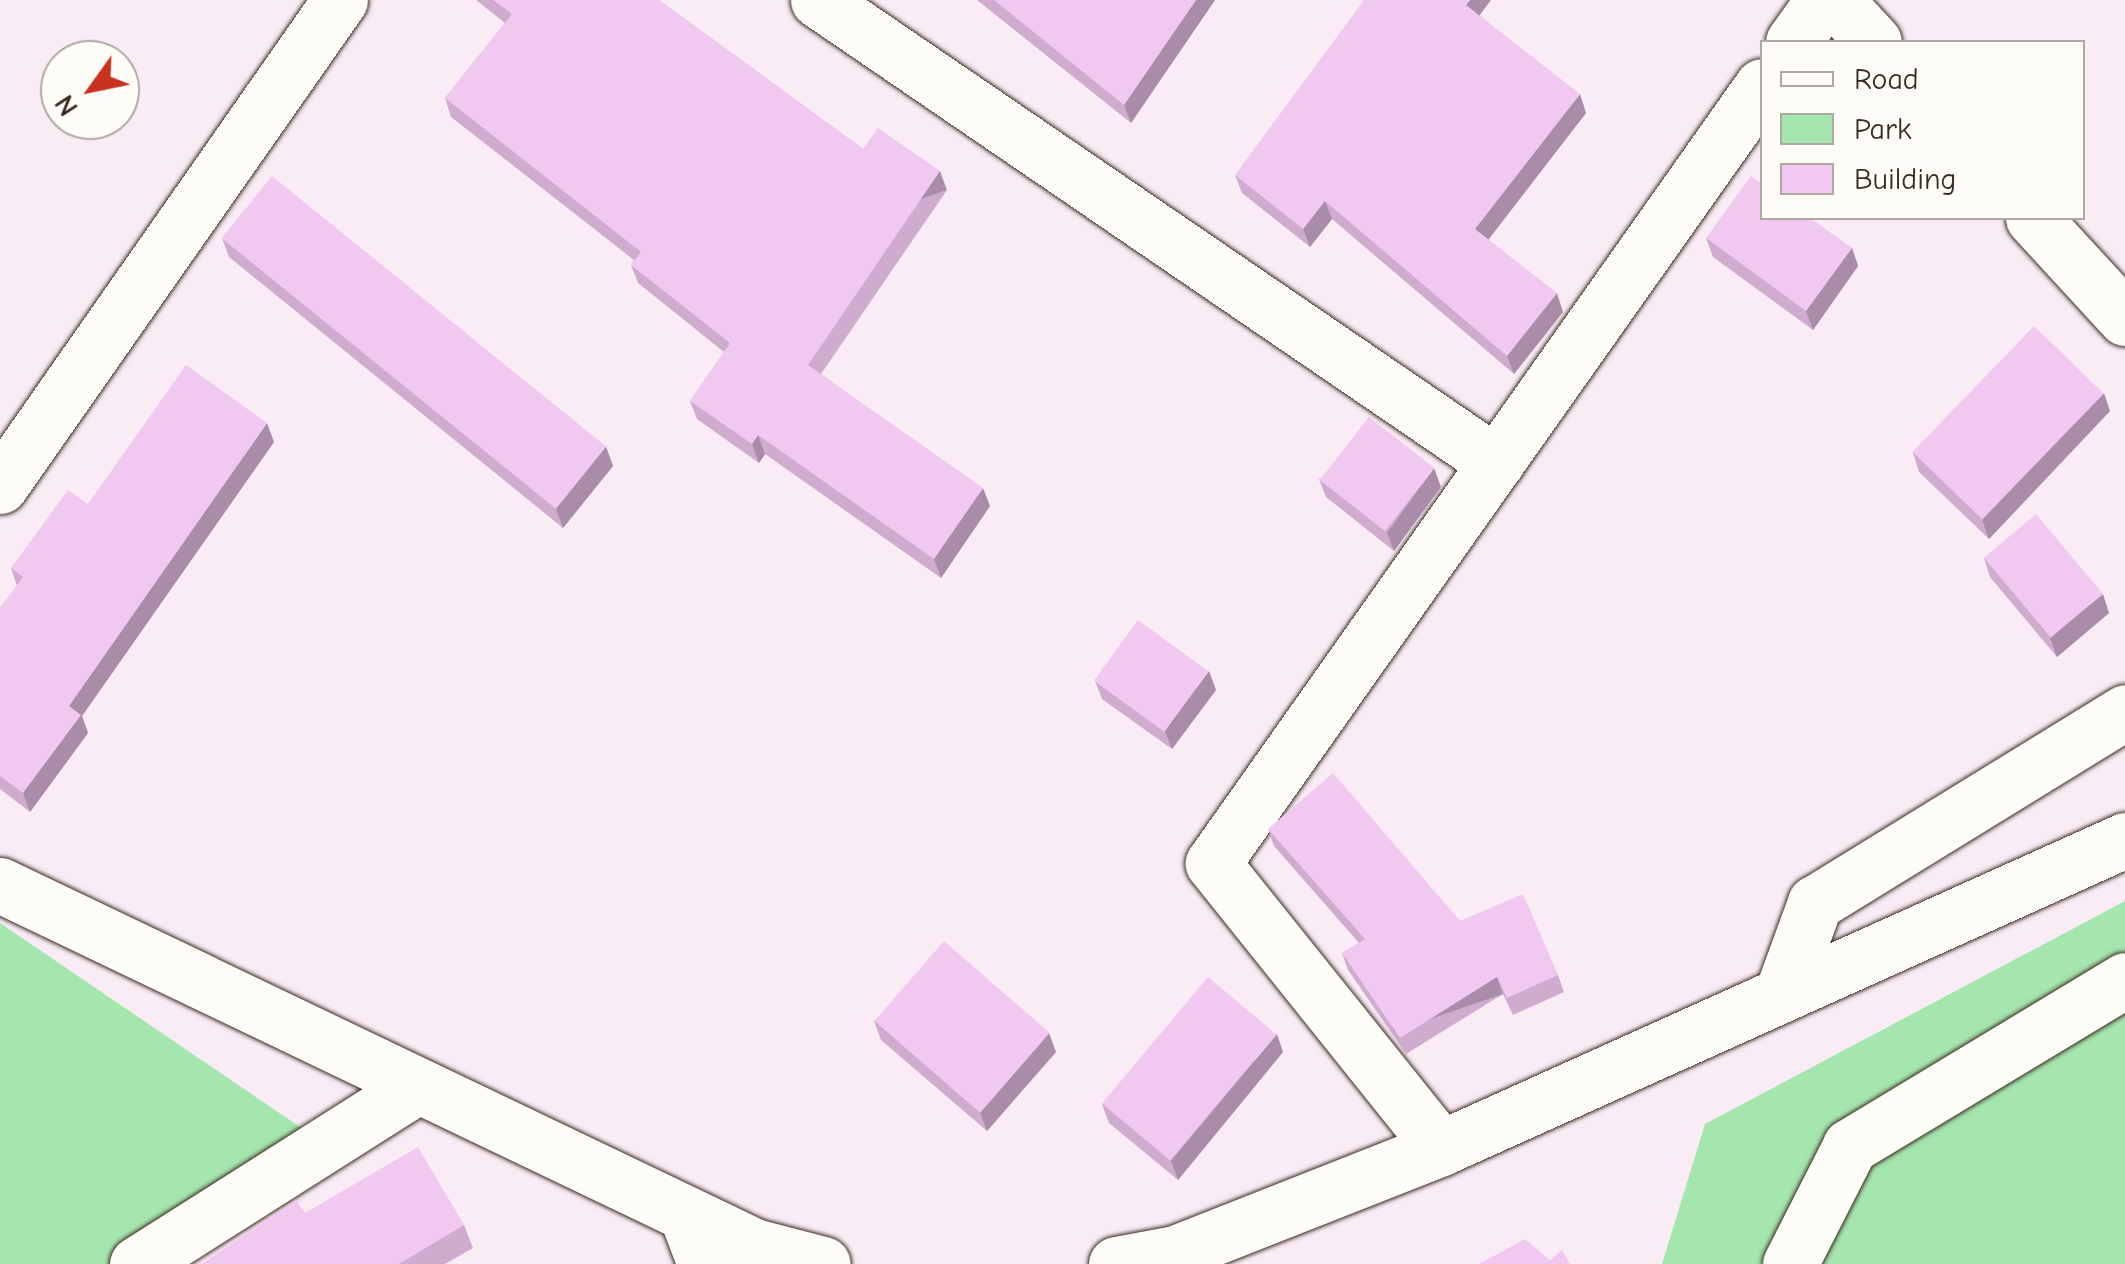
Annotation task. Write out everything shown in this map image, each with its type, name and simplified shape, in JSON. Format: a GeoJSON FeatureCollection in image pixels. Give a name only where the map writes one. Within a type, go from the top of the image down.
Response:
{"type":"FeatureCollection","features":[{"type":"Feature","properties":{"kind":"street"},"geometry":{"type":"LineString","coordinates":[[0,486],[340,0]]}},
{"type":"Feature","properties":{"kind":"street"},"geometry":{"type":"LineString","coordinates":[[818,0],[1496,463]]}},
{"type":"Feature","properties":{"kind":"street"},"geometry":{"type":"LineString","coordinates":[[1795,40],[1824,0]]}},
{"type":"Feature","properties":{"kind":"street"},"geometry":{"type":"LineString","coordinates":[[1835,0],[1872,40]]}},
{"type":"Feature","properties":{"kind":"street"},"geometry":{"type":"LineString","coordinates":[[1441,1148],[1212,863],[1760,89]]}},
{"type":"Feature","properties":{"kind":"street"},"geometry":{"type":"LineString","coordinates":[[2035,220],[2125,318]]}},
{"type":"Feature","properties":{"kind":"street"},"geometry":{"type":"LineString","coordinates":[[1782,993],[1816,903],[2125,712]]}},
{"type":"Feature","properties":{"kind":"street"},"geometry":{"type":"LineString","coordinates":[[1116,1264],[1170,1259],[1441,1148],[2125,840]]}},
{"type":"Feature","properties":{"kind":"street"},"geometry":{"type":"LineString","coordinates":[[0,885],[414,1088],[695,1239],[823,1264]]}},
{"type":"Feature","properties":{"kind":"street"},"geometry":{"type":"LineString","coordinates":[[1790,1264],[1850,1146],[2125,980]]}},
{"type":"Feature","properties":{"kind":"street"},"geometry":{"type":"LineString","coordinates":[[136,1264],[414,1088]]}},
{"type":"Feature","properties":{"kind":"green space"},"geometry":{"type":"Polygon","coordinates":[[[2125,901],[2125,1264],[1662,1264],[1705,1124],[2125,901]]]}},
{"type":"Feature","properties":{"kind":"green space"},"geometry":{"type":"Polygon","coordinates":[[[0,923],[325,1144],[161,1264],[0,1264],[0,923]]]}},
{"type":"Feature","properties":{"kind":"building"},"geometry":{"type":"Polygon","coordinates":[[[493,0],[659,0],[863,149],[878,128],[940,171],[808,365],[983,488],[934,559],[758,435],[752,444],[690,401],[730,343],[631,265],[641,252],[445,98],[512,14],[493,0]]]}},
{"type":"Feature","properties":{"kind":"building"},"geometry":{"type":"Polygon","coordinates":[[[994,0],[1196,0],[1124,105],[994,0]]]}},
{"type":"Feature","properties":{"kind":"building"},"geometry":{"type":"Polygon","coordinates":[[[1364,0],[1470,0],[1466,5],[1580,94],[1475,229],[1557,293],[1507,356],[1325,201],[1303,229],[1235,175],[1364,0]]]}},
{"type":"Feature","properties":{"kind":"building"},"geometry":{"type":"Polygon","coordinates":[[[272,176],[606,447],[556,509],[222,238],[272,176]]]}},
{"type":"Feature","properties":{"kind":"building"},"geometry":{"type":"Polygon","coordinates":[[[1751,176],[1760,183],[1760,220],[1813,220],[1852,248],[1806,311],[1706,238],[1751,176]]]}},
{"type":"Feature","properties":{"kind":"building"},"geometry":{"type":"Polygon","coordinates":[[[2034,326],[2104,393],[1982,519],[1912,452],[2034,326]]]}},
{"type":"Feature","properties":{"kind":"building"},"geometry":{"type":"Polygon","coordinates":[[[186,365],[267,423],[69,706],[81,715],[23,793],[0,776],[0,608],[23,577],[11,568],[68,490],[88,504],[186,365]]]}},
{"type":"Feature","properties":{"kind":"building"},"geometry":{"type":"Polygon","coordinates":[[[1369,417],[1434,468],[1385,531],[1320,480],[1369,417]]]}},
{"type":"Feature","properties":{"kind":"building"},"geometry":{"type":"Polygon","coordinates":[[[2036,514],[2103,594],[2051,637],[1984,558],[2036,514]]]}},
{"type":"Feature","properties":{"kind":"building"},"geometry":{"type":"Polygon","coordinates":[[[1138,620],[1208,671],[1164,732],[1094,681],[1138,620]]]}},
{"type":"Feature","properties":{"kind":"building"},"geometry":{"type":"Polygon","coordinates":[[[1333,773],[1460,921],[1523,894],[1558,975],[1507,998],[1497,977],[1400,1038],[1342,953],[1365,939],[1268,829],[1333,773]]]}},
{"type":"Feature","properties":{"kind":"building"},"geometry":{"type":"Polygon","coordinates":[[[944,941],[1050,1033],[980,1113],[874,1021],[944,941]]]}},
{"type":"Feature","properties":{"kind":"building"},"geometry":{"type":"Polygon","coordinates":[[[1208,977],[1276,1034],[1170,1161],[1102,1103],[1208,977]]]}},
{"type":"Feature","properties":{"kind":"building"},"geometry":{"type":"Polygon","coordinates":[[[418,1147],[464,1225],[399,1264],[202,1264],[296,1200],[305,1213],[418,1147]]]}},
{"type":"Feature","properties":{"kind":"building"},"geometry":{"type":"Polygon","coordinates":[[[1525,1239],[1550,1260],[1562,1250],[1570,1264],[1479,1264],[1525,1239]]]}}]}
